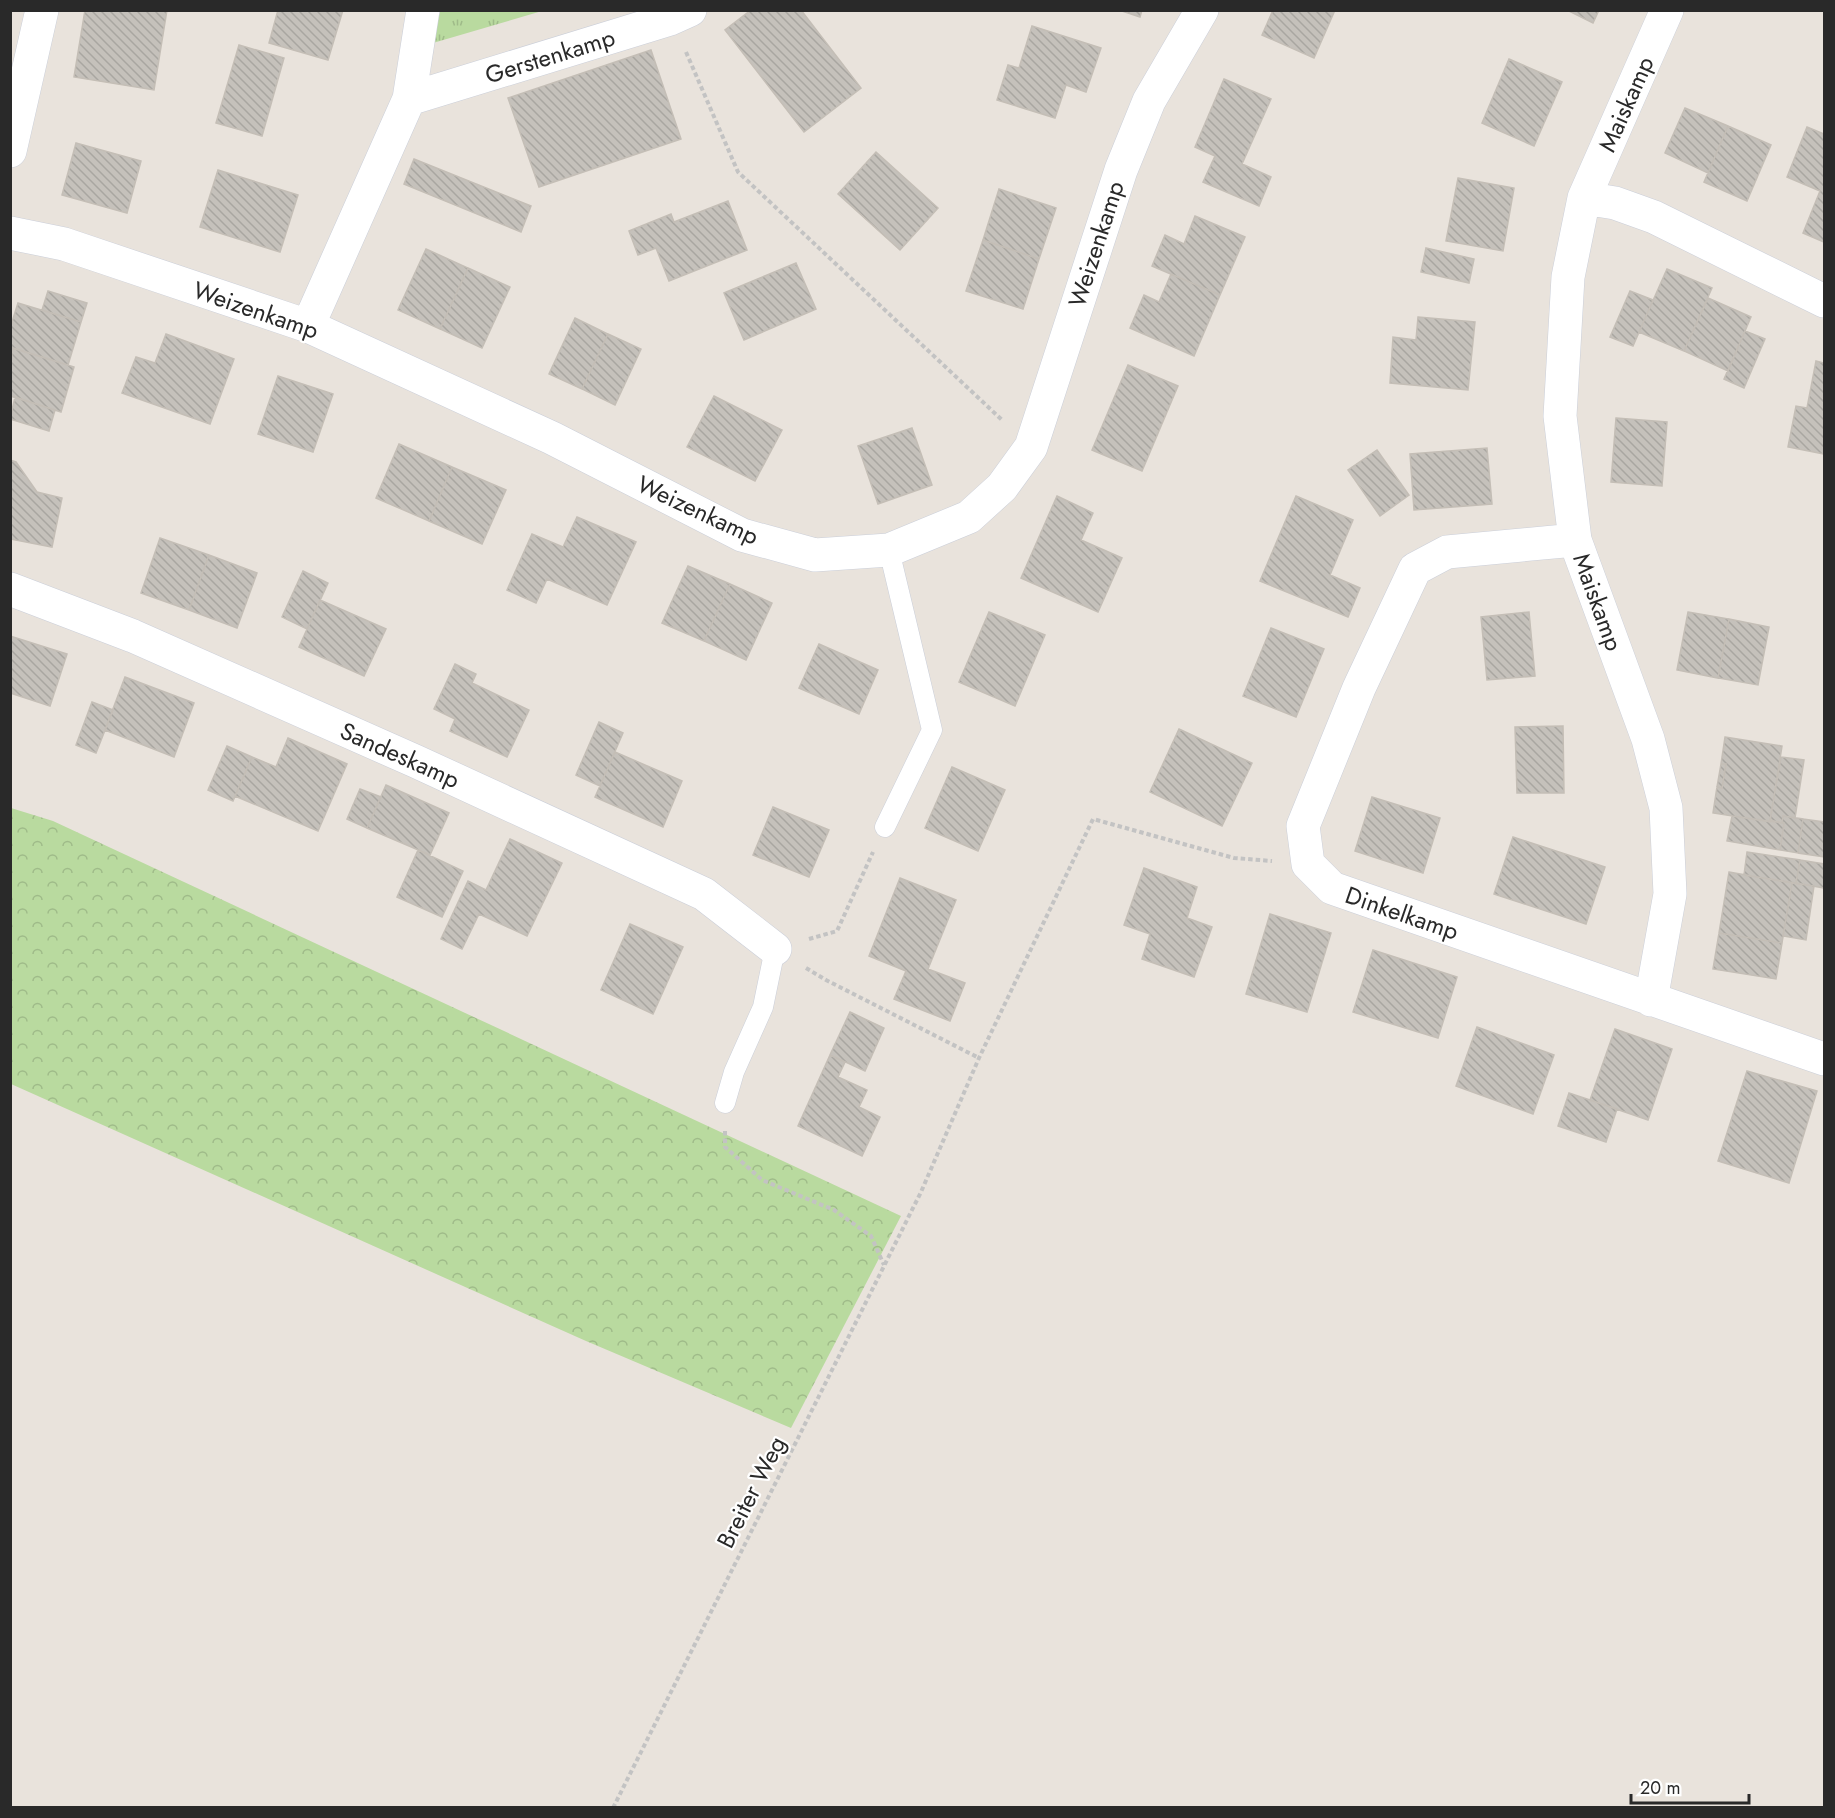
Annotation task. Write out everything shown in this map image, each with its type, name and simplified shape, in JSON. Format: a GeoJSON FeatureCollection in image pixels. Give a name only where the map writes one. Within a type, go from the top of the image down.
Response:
{"type":"FeatureCollection","features":[{"type":"Feature","properties":{"kind":"street"},"geometry":{"type":"LineString","coordinates":[[10,152],[42,10]]}},
{"type":"Feature","properties":{"kind":"street"},"geometry":{"type":"LineString","coordinates":[[308,326],[409,99],[423,10]]}},
{"type":"Feature","properties":{"kind":"street","name":"Weizenkamp"},"geometry":{"type":"LineString","coordinates":[[10,233],[64,244],[308,326],[552,438],[742,536],[814,555],[889,550],[969,518],[1002,487],[1030,447],[1121,170],[1149,101],[1202,10]]}},
{"type":"Feature","properties":{"kind":"street","name":"Maiskamp"},"geometry":{"type":"LineString","coordinates":[[1651,1000],[1670,894],[1666,808],[1648,739],[1575,540],[1560,416],[1568,277],[1584,198],[1667,10]]}},
{"type":"Feature","properties":{"kind":"street","name":"Gerstenkamp"},"geometry":{"type":"LineString","coordinates":[[409,99],[680,15]]}},
{"type":"Feature","properties":{"kind":"street"},"geometry":{"type":"LineString","coordinates":[[1584,198],[1615,203],[1654,216],[1824,301]]}},
{"type":"Feature","properties":{"kind":"street"},"geometry":{"type":"LineString","coordinates":[[1308,864],[1303,826],[1359,688],[1416,569],[1447,552],[1575,540]]}},
{"type":"Feature","properties":{"kind":"street","name":"Sandeskamp"},"geometry":{"type":"LineString","coordinates":[[10,589],[134,636],[415,761],[704,894],[775,949]]}},
{"type":"Feature","properties":{"kind":"street","name":"Dinkelkamp"},"geometry":{"type":"LineString","coordinates":[[1308,864],[1332,888],[1824,1059]]}},
{"type":"Feature","properties":{"kind":"lane"},"geometry":{"type":"LineString","coordinates":[[885,827],[932,730],[889,550]]}},
{"type":"Feature","properties":{"kind":"lane"},"geometry":{"type":"LineString","coordinates":[[725,1103],[734,1072],[763,1007],[775,949]]}},
{"type":"Feature","properties":{"kind":"path"},"geometry":{"type":"LineString","coordinates":[[680,15],[678,32],[738,172],[1030,447]]}},
{"type":"Feature","properties":{"kind":"path","name":"Breiter Weg"},"geometry":{"type":"LineString","coordinates":[[613,1808],[921,1192],[980,1058],[1093,819],[1234,858],[1308,864]]}},
{"type":"Feature","properties":{"kind":"path"},"geometry":{"type":"LineString","coordinates":[[775,949],[837,931],[885,827]]}},
{"type":"Feature","properties":{"kind":"path"},"geometry":{"type":"LineString","coordinates":[[775,949],[826,980],[980,1058]]}},
{"type":"Feature","properties":{"kind":"path"},"geometry":{"type":"LineString","coordinates":[[725,1103],[725,1147],[762,1180],[834,1210],[871,1236],[885,1266]]}},
{"type":"Feature","properties":{"kind":"green space"},"geometry":{"type":"Polygon","coordinates":[[[440,11],[542,11],[433,43],[440,11]]]}},
{"type":"Feature","properties":{"kind":"green space"},"geometry":{"type":"Polygon","coordinates":[[[11,808],[53,821],[901,1216],[791,1428],[586,1341],[11,1084],[11,808]]]}},
{"type":"Feature","properties":{"kind":"building"},"geometry":{"type":"Polygon","coordinates":[[[85,10],[167,10],[154,90],[74,77],[85,10]]]}},
{"type":"Feature","properties":{"kind":"building"},"geometry":{"type":"Polygon","coordinates":[[[278,10],[343,10],[328,60],[269,43],[278,10]]]}},
{"type":"Feature","properties":{"kind":"building"},"geometry":{"type":"Polygon","coordinates":[[[751,10],[801,10],[861,88],[804,132],[725,30],[751,10]]]}},
{"type":"Feature","properties":{"kind":"building"},"geometry":{"type":"Polygon","coordinates":[[[1119,10],[1142,10],[1140,17],[1119,10]]]}},
{"type":"Feature","properties":{"kind":"building"},"geometry":{"type":"Polygon","coordinates":[[[1273,10],[1335,10],[1314,58],[1262,35],[1273,10]]]}},
{"type":"Feature","properties":{"kind":"building"},"geometry":{"type":"Polygon","coordinates":[[[1567,10],[1599,10],[1593,23],[1567,10]]]}},
{"type":"Feature","properties":{"kind":"building"},"geometry":{"type":"Polygon","coordinates":[[[1032,26],[1101,48],[1086,92],[1066,85],[1055,118],[997,100],[1008,65],[1019,68],[1032,26]]]}},
{"type":"Feature","properties":{"kind":"building"},"geometry":{"type":"Polygon","coordinates":[[[239,45],[284,58],[262,136],[216,123],[239,45]]]}},
{"type":"Feature","properties":{"kind":"building"},"geometry":{"type":"Polygon","coordinates":[[[651,50],[681,139],[539,187],[508,98],[651,50]]]}},
{"type":"Feature","properties":{"kind":"building"},"geometry":{"type":"Polygon","coordinates":[[[1509,59],[1562,82],[1534,146],[1482,123],[1509,59]]]}},
{"type":"Feature","properties":{"kind":"building"},"geometry":{"type":"Polygon","coordinates":[[[1224,79],[1271,99],[1242,164],[1271,177],[1259,206],[1203,182],[1215,156],[1195,147],[1224,79]]]}},
{"type":"Feature","properties":{"kind":"building"},"geometry":{"type":"Polygon","coordinates":[[[1685,108],[1728,126],[1708,173],[1665,153],[1685,108]]]}},
{"type":"Feature","properties":{"kind":"building"},"geometry":{"type":"Polygon","coordinates":[[[1728,126],[1771,145],[1747,201],[1704,182],[1728,126]]]}},
{"type":"Feature","properties":{"kind":"building"},"geometry":{"type":"Polygon","coordinates":[[[1807,127],[1824,134],[1824,242],[1803,233],[1820,191],[1787,177],[1807,127]]]}},
{"type":"Feature","properties":{"kind":"building"},"geometry":{"type":"Polygon","coordinates":[[[76,143],[141,161],[127,213],[62,195],[76,143]]]}},
{"type":"Feature","properties":{"kind":"building"},"geometry":{"type":"Polygon","coordinates":[[[876,152],[938,208],[900,250],[838,194],[876,152]]]}},
{"type":"Feature","properties":{"kind":"building"},"geometry":{"type":"Polygon","coordinates":[[[414,159],[531,206],[521,232],[404,184],[414,159]]]}},
{"type":"Feature","properties":{"kind":"building"},"geometry":{"type":"Polygon","coordinates":[[[218,170],[298,195],[280,252],[200,227],[218,170]]]}},
{"type":"Feature","properties":{"kind":"building"},"geometry":{"type":"Polygon","coordinates":[[[1458,178],[1514,188],[1503,251],[1446,241],[1458,178]]]}},
{"type":"Feature","properties":{"kind":"building"},"geometry":{"type":"Polygon","coordinates":[[[999,189],[1056,208],[1039,259],[983,240],[999,189]]]}},
{"type":"Feature","properties":{"kind":"building"},"geometry":{"type":"Polygon","coordinates":[[[728,201],[747,250],[669,281],[656,248],[638,255],[629,231],[671,214],[674,222],[728,201]]]}},
{"type":"Feature","properties":{"kind":"building"},"geometry":{"type":"Polygon","coordinates":[[[1195,216],[1245,237],[1220,295],[1152,266],[1165,235],[1184,244],[1195,216]]]}},
{"type":"Feature","properties":{"kind":"building"},"geometry":{"type":"Polygon","coordinates":[[[983,240],[1039,259],[1023,309],[966,291],[983,240]]]}},
{"type":"Feature","properties":{"kind":"building"},"geometry":{"type":"Polygon","coordinates":[[[1426,248],[1474,259],[1469,283],[1421,272],[1426,248]]]}},
{"type":"Feature","properties":{"kind":"building"},"geometry":{"type":"Polygon","coordinates":[[[426,249],[468,268],[440,329],[398,310],[426,249]]]}},
{"type":"Feature","properties":{"kind":"building"},"geometry":{"type":"Polygon","coordinates":[[[796,263],[816,309],[744,340],[724,293],[796,263]]]}},
{"type":"Feature","properties":{"kind":"building"},"geometry":{"type":"Polygon","coordinates":[[[468,268],[510,287],[482,348],[440,329],[468,268]]]}},
{"type":"Feature","properties":{"kind":"building"},"geometry":{"type":"Polygon","coordinates":[[[1667,269],[1712,288],[1684,351],[1639,332],[1667,269]]]}},
{"type":"Feature","properties":{"kind":"building"},"geometry":{"type":"Polygon","coordinates":[[[1171,274],[1220,295],[1194,356],[1130,328],[1144,295],[1159,302],[1171,274]]]}},
{"type":"Feature","properties":{"kind":"building"},"geometry":{"type":"Polygon","coordinates":[[[48,291],[87,303],[81,322],[42,310],[48,291]]]}},
{"type":"Feature","properties":{"kind":"building"},"geometry":{"type":"Polygon","coordinates":[[[1630,291],[1653,300],[1633,346],[1610,337],[1630,291]]]}},
{"type":"Feature","properties":{"kind":"building"},"geometry":{"type":"Polygon","coordinates":[[[1708,298],[1751,317],[1728,371],[1684,351],[1708,298]]]}},
{"type":"Feature","properties":{"kind":"building"},"geometry":{"type":"Polygon","coordinates":[[[18,303],[81,322],[68,365],[10,347],[10,328],[18,303]]]}},
{"type":"Feature","properties":{"kind":"building"},"geometry":{"type":"Polygon","coordinates":[[[1418,317],[1475,322],[1468,390],[1390,383],[1393,337],[1416,340],[1418,317]]]}},
{"type":"Feature","properties":{"kind":"building"},"geometry":{"type":"Polygon","coordinates":[[[575,318],[608,334],[582,389],[549,374],[575,318]]]}},
{"type":"Feature","properties":{"kind":"building"},"geometry":{"type":"Polygon","coordinates":[[[1745,331],[1765,339],[1744,388],[1724,379],[1745,331]]]}},
{"type":"Feature","properties":{"kind":"building"},"geometry":{"type":"Polygon","coordinates":[[[166,334],[234,359],[210,424],[122,393],[136,357],[155,363],[166,334]]]}},
{"type":"Feature","properties":{"kind":"building"},"geometry":{"type":"Polygon","coordinates":[[[608,334],[641,349],[615,405],[582,389],[608,334]]]}},
{"type":"Feature","properties":{"kind":"building"},"geometry":{"type":"Polygon","coordinates":[[[12,348],[74,367],[61,412],[10,396],[12,348]]]}},
{"type":"Feature","properties":{"kind":"building"},"geometry":{"type":"Polygon","coordinates":[[[1816,361],[1824,363],[1824,454],[1788,447],[1796,406],[1807,408],[1816,361]]]}},
{"type":"Feature","properties":{"kind":"building"},"geometry":{"type":"Polygon","coordinates":[[[1128,365],[1178,386],[1142,471],[1092,450],[1128,365]]]}},
{"type":"Feature","properties":{"kind":"building"},"geometry":{"type":"Polygon","coordinates":[[[278,376],[333,394],[313,452],[258,434],[278,376]]]}},
{"type":"Feature","properties":{"kind":"building"},"geometry":{"type":"Polygon","coordinates":[[[714,396],[782,430],[755,481],[687,447],[714,396]]]}},
{"type":"Feature","properties":{"kind":"building"},"geometry":{"type":"Polygon","coordinates":[[[15,397],[55,410],[49,431],[10,419],[15,397]]]}},
{"type":"Feature","properties":{"kind":"building"},"geometry":{"type":"Polygon","coordinates":[[[1616,418],[1667,422],[1662,486],[1611,482],[1616,418]]]}},
{"type":"Feature","properties":{"kind":"building"},"geometry":{"type":"Polygon","coordinates":[[[912,428],[932,485],[878,504],[858,446],[912,428]]]}},
{"type":"Feature","properties":{"kind":"building"},"geometry":{"type":"Polygon","coordinates":[[[399,444],[452,467],[429,521],[376,498],[399,444]]]}},
{"type":"Feature","properties":{"kind":"building"},"geometry":{"type":"Polygon","coordinates":[[[1487,448],[1492,504],[1414,510],[1410,454],[1487,448]]]}},
{"type":"Feature","properties":{"kind":"building"},"geometry":{"type":"Polygon","coordinates":[[[1377,450],[1409,495],[1380,516],[1348,470],[1377,450]]]}},
{"type":"Feature","properties":{"kind":"building"},"geometry":{"type":"Polygon","coordinates":[[[10,460],[16,462],[37,492],[62,498],[52,547],[10,539],[10,460]]]}},
{"type":"Feature","properties":{"kind":"building"},"geometry":{"type":"Polygon","coordinates":[[[452,467],[506,490],[482,544],[429,521],[452,467]]]}},
{"type":"Feature","properties":{"kind":"building"},"geometry":{"type":"Polygon","coordinates":[[[1057,496],[1093,513],[1081,540],[1122,558],[1098,612],[1021,578],[1057,496]]]}},
{"type":"Feature","properties":{"kind":"building"},"geometry":{"type":"Polygon","coordinates":[[[1296,496],[1353,520],[1330,575],[1360,588],[1348,617],[1260,581],[1296,496]]]}},
{"type":"Feature","properties":{"kind":"building"},"geometry":{"type":"Polygon","coordinates":[[[577,517],[636,542],[607,605],[547,579],[536,603],[507,590],[532,534],[563,547],[577,517]]]}},
{"type":"Feature","properties":{"kind":"building"},"geometry":{"type":"Polygon","coordinates":[[[160,538],[209,555],[189,610],[141,593],[160,538]]]}},
{"type":"Feature","properties":{"kind":"building"},"geometry":{"type":"Polygon","coordinates":[[[209,555],[257,573],[237,628],[189,610],[209,555]]]}},
{"type":"Feature","properties":{"kind":"building"},"geometry":{"type":"Polygon","coordinates":[[[688,566],[730,584],[704,641],[662,623],[688,566]]]}},
{"type":"Feature","properties":{"kind":"building"},"geometry":{"type":"Polygon","coordinates":[[[303,571],[328,583],[307,629],[282,617],[303,571]]]}},
{"type":"Feature","properties":{"kind":"building"},"geometry":{"type":"Polygon","coordinates":[[[730,584],[772,603],[746,660],[704,641],[730,584]]]}},
{"type":"Feature","properties":{"kind":"building"},"geometry":{"type":"Polygon","coordinates":[[[320,600],[386,629],[364,676],[299,647],[320,600]]]}},
{"type":"Feature","properties":{"kind":"building"},"geometry":{"type":"Polygon","coordinates":[[[989,612],[1045,635],[1015,706],[959,682],[989,612]]]}},
{"type":"Feature","properties":{"kind":"building"},"geometry":{"type":"Polygon","coordinates":[[[1529,612],[1535,676],[1487,680],[1481,617],[1529,612]]]}},
{"type":"Feature","properties":{"kind":"building"},"geometry":{"type":"Polygon","coordinates":[[[1688,612],[1729,619],[1718,678],[1677,670],[1688,612]]]}},
{"type":"Feature","properties":{"kind":"building"},"geometry":{"type":"Polygon","coordinates":[[[1729,619],[1769,627],[1758,685],[1718,678],[1729,619]]]}},
{"type":"Feature","properties":{"kind":"building"},"geometry":{"type":"Polygon","coordinates":[[[1271,628],[1324,649],[1296,717],[1243,696],[1271,628]]]}},
{"type":"Feature","properties":{"kind":"building"},"geometry":{"type":"Polygon","coordinates":[[[10,636],[67,654],[50,706],[10,693],[10,636]]]}},
{"type":"Feature","properties":{"kind":"building"},"geometry":{"type":"Polygon","coordinates":[[[819,644],[878,670],[859,714],[799,688],[819,644]]]}},
{"type":"Feature","properties":{"kind":"building"},"geometry":{"type":"Polygon","coordinates":[[[455,664],[476,674],[472,683],[529,710],[507,757],[450,731],[455,719],[434,709],[455,664]]]}},
{"type":"Feature","properties":{"kind":"building"},"geometry":{"type":"Polygon","coordinates":[[[125,677],[194,703],[174,757],[105,730],[125,677]]]}},
{"type":"Feature","properties":{"kind":"building"},"geometry":{"type":"Polygon","coordinates":[[[92,702],[113,710],[96,753],[76,745],[92,702]]]}},
{"type":"Feature","properties":{"kind":"building"},"geometry":{"type":"Polygon","coordinates":[[[599,722],[623,733],[600,786],[576,775],[599,722]]]}},
{"type":"Feature","properties":{"kind":"building"},"geometry":{"type":"Polygon","coordinates":[[[1563,726],[1564,793],[1517,793],[1515,727],[1563,726]]]}},
{"type":"Feature","properties":{"kind":"building"},"geometry":{"type":"Polygon","coordinates":[[[1179,729],[1252,763],[1222,826],[1150,792],[1179,729]]]}},
{"type":"Feature","properties":{"kind":"building"},"geometry":{"type":"Polygon","coordinates":[[[1725,737],[1782,746],[1770,822],[1713,813],[1717,787],[1722,788],[1726,764],[1721,764],[1725,737]]]}},
{"type":"Feature","properties":{"kind":"building"},"geometry":{"type":"Polygon","coordinates":[[[288,738],[347,764],[318,831],[235,796],[252,757],[276,767],[288,738]]]}},
{"type":"Feature","properties":{"kind":"building"},"geometry":{"type":"Polygon","coordinates":[[[227,746],[252,757],[233,801],[208,790],[227,746]]]}},
{"type":"Feature","properties":{"kind":"building"},"geometry":{"type":"Polygon","coordinates":[[[615,752],[682,781],[663,827],[595,797],[615,752]]]}},
{"type":"Feature","properties":{"kind":"building"},"geometry":{"type":"Polygon","coordinates":[[[1781,757],[1804,760],[1795,818],[1783,816],[1782,823],[1770,820],[1781,757]]]}},
{"type":"Feature","properties":{"kind":"building"},"geometry":{"type":"Polygon","coordinates":[[[1721,764],[1726,764],[1722,788],[1717,787],[1721,764]]]}},
{"type":"Feature","properties":{"kind":"building"},"geometry":{"type":"Polygon","coordinates":[[[952,767],[1005,790],[978,851],[925,828],[952,767]]]}},
{"type":"Feature","properties":{"kind":"building"},"geometry":{"type":"Polygon","coordinates":[[[386,785],[449,813],[430,855],[367,828],[386,785]]]}},
{"type":"Feature","properties":{"kind":"building"},"geometry":{"type":"Polygon","coordinates":[[[360,789],[381,797],[367,828],[347,819],[360,789]]]}},
{"type":"Feature","properties":{"kind":"building"},"geometry":{"type":"Polygon","coordinates":[[[1372,797],[1440,818],[1423,873],[1355,851],[1372,797]]]}},
{"type":"Feature","properties":{"kind":"building"},"geometry":{"type":"Polygon","coordinates":[[[773,807],[829,830],[809,877],[753,855],[773,807]]]}},
{"type":"Feature","properties":{"kind":"building"},"geometry":{"type":"Polygon","coordinates":[[[1732,816],[1784,823],[1780,850],[1727,841],[1732,816]]]}},
{"type":"Feature","properties":{"kind":"building"},"geometry":{"type":"Polygon","coordinates":[[[1783,816],[1803,819],[1798,853],[1780,850],[1783,816]]]}},
{"type":"Feature","properties":{"kind":"building"},"geometry":{"type":"Polygon","coordinates":[[[1803,819],[1824,822],[1824,857],[1798,853],[1803,819]]]}},
{"type":"Feature","properties":{"kind":"building"},"geometry":{"type":"Polygon","coordinates":[[[1513,837],[1605,867],[1586,924],[1494,894],[1513,837]]]}},
{"type":"Feature","properties":{"kind":"building"},"geometry":{"type":"Polygon","coordinates":[[[510,839],[562,863],[527,936],[479,914],[462,949],[441,939],[468,881],[486,890],[510,839]]]}},
{"type":"Feature","properties":{"kind":"building"},"geometry":{"type":"Polygon","coordinates":[[[418,850],[463,871],[442,917],[397,897],[418,850]]]}},
{"type":"Feature","properties":{"kind":"building"},"geometry":{"type":"Polygon","coordinates":[[[1747,852],[1800,860],[1796,883],[1744,875],[1747,852]]]}},
{"type":"Feature","properties":{"kind":"building"},"geometry":{"type":"Polygon","coordinates":[[[1800,860],[1824,864],[1824,888],[1796,883],[1800,860]]]}},
{"type":"Feature","properties":{"kind":"building"},"geometry":{"type":"Polygon","coordinates":[[[1144,868],[1197,887],[1187,918],[1212,927],[1194,977],[1142,959],[1150,934],[1124,925],[1144,868]]]}},
{"type":"Feature","properties":{"kind":"building"},"geometry":{"type":"Polygon","coordinates":[[[1729,872],[1792,883],[1782,943],[1719,933],[1729,872]]]}},
{"type":"Feature","properties":{"kind":"building"},"geometry":{"type":"Polygon","coordinates":[[[900,878],[956,900],[928,969],[965,983],[950,1021],[894,999],[906,971],[869,956],[900,878]]]}},
{"type":"Feature","properties":{"kind":"building"},"geometry":{"type":"Polygon","coordinates":[[[1792,883],[1814,886],[1806,940],[1783,936],[1792,883]]]}},
{"type":"Feature","properties":{"kind":"building"},"geometry":{"type":"Polygon","coordinates":[[[1270,914],[1331,933],[1307,1012],[1246,994],[1270,914]]]}},
{"type":"Feature","properties":{"kind":"building"},"geometry":{"type":"Polygon","coordinates":[[[630,924],[683,947],[653,1014],[601,990],[630,924]]]}},
{"type":"Feature","properties":{"kind":"building"},"geometry":{"type":"Polygon","coordinates":[[[1719,933],[1782,943],[1776,979],[1713,969],[1719,933]]]}},
{"type":"Feature","properties":{"kind":"building"},"geometry":{"type":"Polygon","coordinates":[[[1373,950],[1457,977],[1438,1038],[1353,1012],[1373,950]]]}},
{"type":"Feature","properties":{"kind":"building"},"geometry":{"type":"Polygon","coordinates":[[[850,1012],[884,1028],[865,1071],[830,1055],[850,1012]]]}},
{"type":"Feature","properties":{"kind":"building"},"geometry":{"type":"Polygon","coordinates":[[[1477,1027],[1554,1055],[1533,1114],[1456,1086],[1477,1027]]]}},
{"type":"Feature","properties":{"kind":"building"},"geometry":{"type":"Polygon","coordinates":[[[1615,1029],[1672,1049],[1648,1120],[1590,1100],[1615,1029]]]}},
{"type":"Feature","properties":{"kind":"building"},"geometry":{"type":"Polygon","coordinates":[[[830,1055],[845,1062],[838,1077],[867,1090],[859,1107],[880,1117],[862,1156],[798,1126],[830,1055]]]}},
{"type":"Feature","properties":{"kind":"building"},"geometry":{"type":"Polygon","coordinates":[[[1747,1071],[1817,1091],[1789,1183],[1718,1161],[1747,1071]]]}},
{"type":"Feature","properties":{"kind":"building"},"geometry":{"type":"Polygon","coordinates":[[[1569,1093],[1617,1109],[1606,1142],[1558,1126],[1569,1093]]]}}]}
